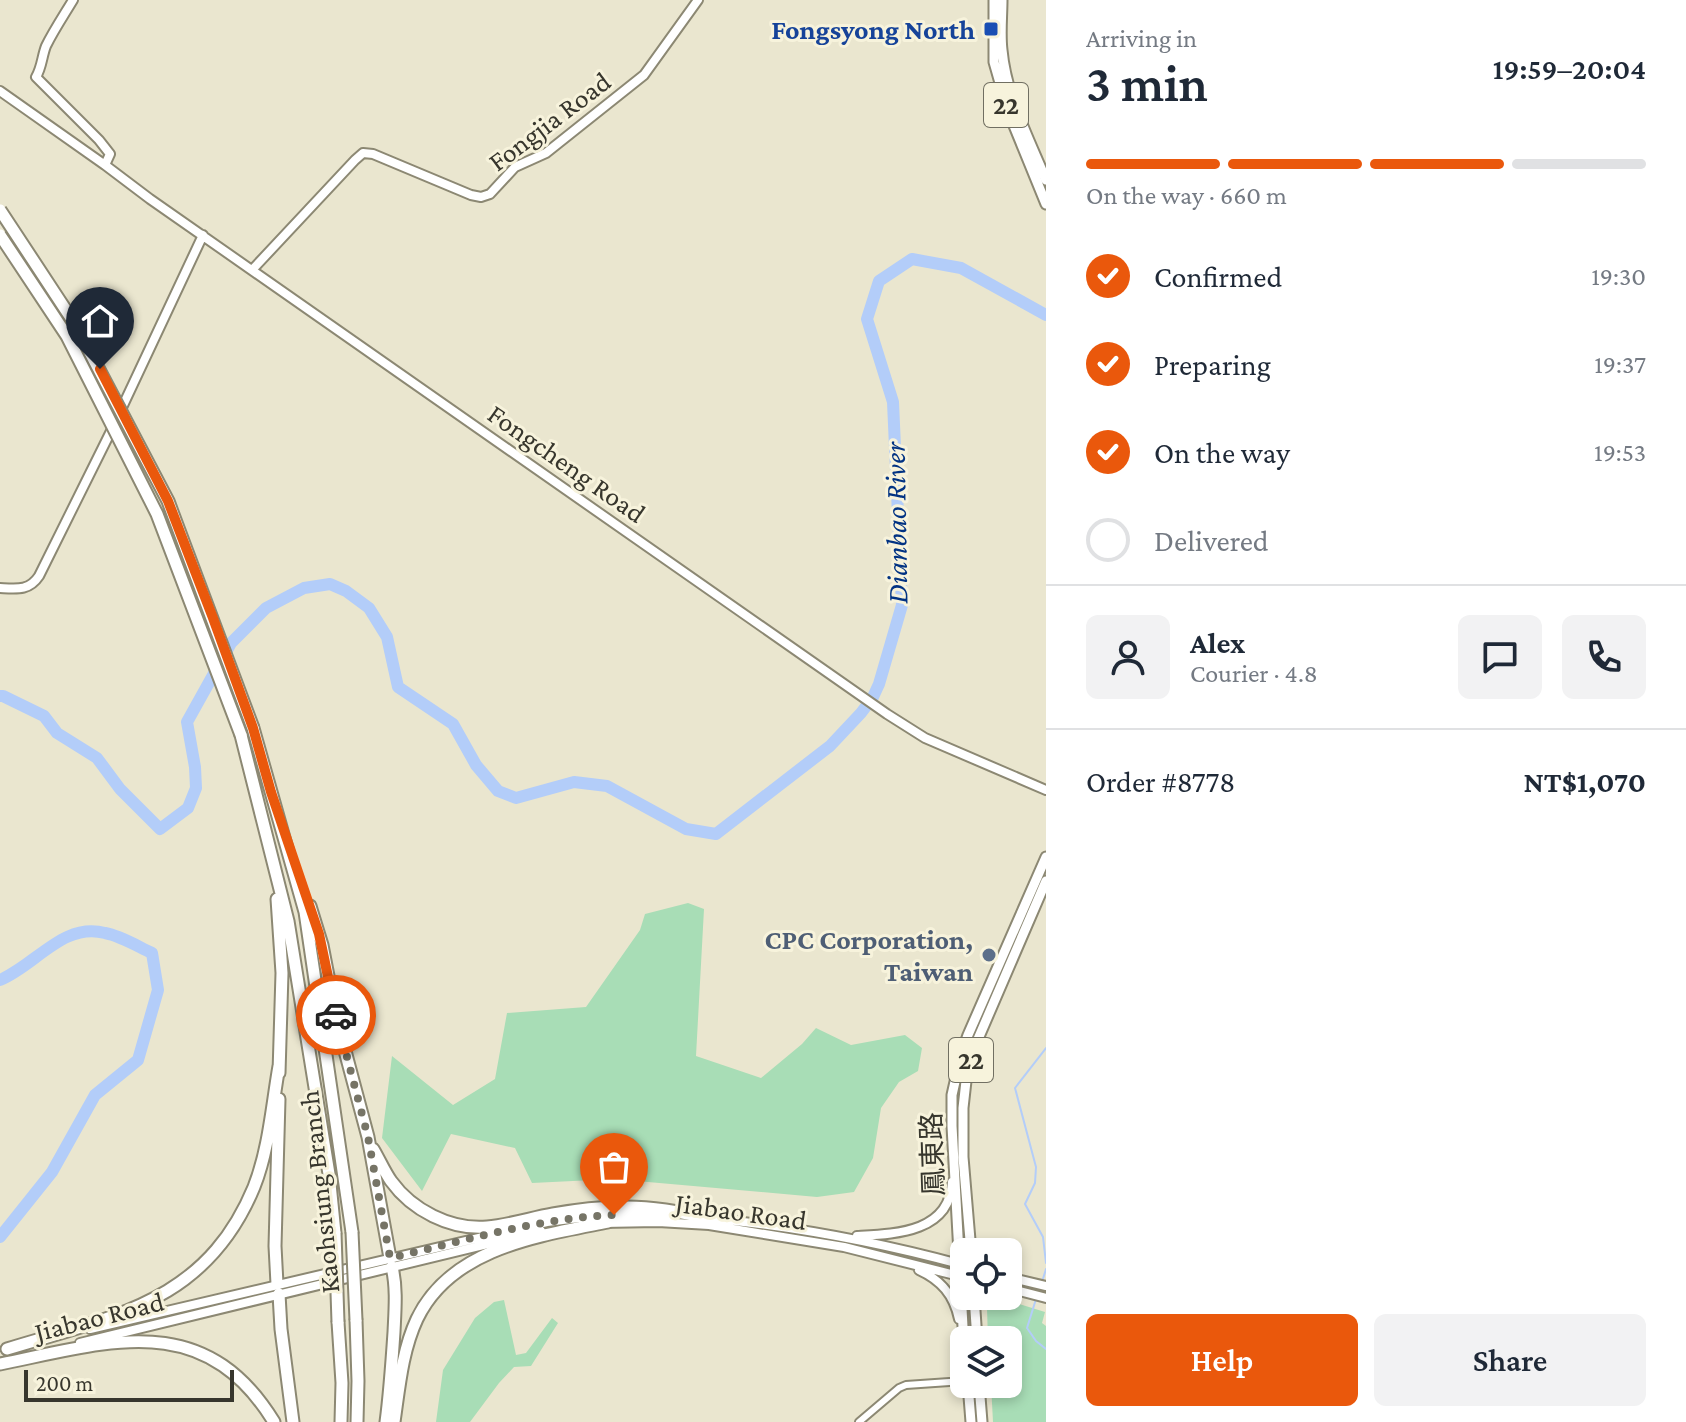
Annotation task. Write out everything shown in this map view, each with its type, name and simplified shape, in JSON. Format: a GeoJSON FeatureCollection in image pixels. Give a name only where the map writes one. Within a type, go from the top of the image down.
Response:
{"type":"FeatureCollection","features":[{"type":"Feature","properties":{"kind":"highway","name":"Kaohsiung Branch"},"geometry":{"type":"LineString","coordinates":[[0,210],[75,324],[168,501],[253,728],[305,912],[344,1171],[352,1232],[357,1422]]}},
{"type":"Feature","properties":{"kind":"highway","name":"Kaohsiung Branch"},"geometry":{"type":"LineString","coordinates":[[0,235],[67,336],[157,514],[241,735],[288,921],[329,1174],[335,1233],[341,1422]]}},
{"type":"Feature","properties":{"kind":"highway"},"geometry":{"type":"LineString","coordinates":[[271,792],[319,934],[336,1017],[368,1137],[395,1278],[392,1373],[386,1422]]}},
{"type":"Feature","properties":{"kind":"highway"},"geometry":{"type":"LineString","coordinates":[[275,870],[282,973],[275,1246],[281,1329],[293,1422]]}},
{"type":"Feature","properties":{"kind":"highway"},"geometry":{"type":"LineString","coordinates":[[4,1350],[109,1318],[156,1299],[199,1267],[218,1248],[254,1186],[267,1136],[279,1066]]}},
{"type":"Feature","properties":{"kind":"highway"},"geometry":{"type":"LineString","coordinates":[[368,1137],[401,1194],[427,1213],[458,1224],[483,1227],[553,1214],[619,1207],[656,1207],[711,1219]]}},
{"type":"Feature","properties":{"kind":"highway"},"geometry":{"type":"LineString","coordinates":[[394,1422],[409,1339],[416,1319],[442,1282],[478,1257],[560,1232],[608,1222]]}},
{"type":"Feature","properties":{"kind":"highway"},"geometry":{"type":"LineString","coordinates":[[0,1363],[113,1342],[141,1341],[186,1347],[206,1355],[241,1381],[274,1422]]}},
{"type":"Feature","properties":{"kind":"main road","name":"22"},"geometry":{"type":"LineString","coordinates":[[994,0],[994,62],[1008,111],[1046,204]]}},
{"type":"Feature","properties":{"kind":"main road","name":"22"},"geometry":{"type":"LineString","coordinates":[[1002,0],[1002,52],[1007,79],[1046,180]]}},
{"type":"Feature","properties":{"kind":"main road","name":"鳳東路"},"geometry":{"type":"LineString","coordinates":[[959,1238],[952,1161],[952,1095],[961,1055],[994,989],[1046,857]]}},
{"type":"Feature","properties":{"kind":"main road","name":"鳳東路"},"geometry":{"type":"LineString","coordinates":[[1011,949],[1046,881]]}},
{"type":"Feature","properties":{"kind":"main road","name":"鳳東路"},"geometry":{"type":"LineString","coordinates":[[970,1238],[963,1157],[963,1108],[975,1046],[994,989]]}},
{"type":"Feature","properties":{"kind":"main road"},"geometry":{"type":"LineString","coordinates":[[968,1398],[971,1422]]}},
{"type":"Feature","properties":{"kind":"main road"},"geometry":{"type":"LineString","coordinates":[[980,1398],[982,1422]]}},
{"type":"Feature","properties":{"kind":"street"},"geometry":{"type":"LineString","coordinates":[[73,0],[47,44],[36,77],[110,154],[105,165]]}},
{"type":"Feature","properties":{"kind":"street","name":"Fongjia Road"},"geometry":{"type":"LineString","coordinates":[[252,270],[363,153],[373,154],[471,195],[481,197],[490,194],[515,167],[546,153],[644,75],[698,0]]}},
{"type":"Feature","properties":{"kind":"street","name":"Fongcheng Road"},"geometry":{"type":"LineString","coordinates":[[0,91],[887,714],[925,738],[1046,790]]}},
{"type":"Feature","properties":{"kind":"street"},"geometry":{"type":"LineString","coordinates":[[0,588],[26,588],[34,584],[39,576],[203,235]]}},
{"type":"Feature","properties":{"kind":"street"},"geometry":{"type":"LineString","coordinates":[[841,1236],[906,1232],[922,1227],[942,1210],[949,1198],[952,1191],[952,1161]]}},
{"type":"Feature","properties":{"kind":"street","name":"Jiabao Road"},"geometry":{"type":"LineString","coordinates":[[391,1263],[504,1231],[590,1216],[638,1214],[711,1219],[841,1236],[950,1261]]}},
{"type":"Feature","properties":{"kind":"street","name":"Jiabao Road"},"geometry":{"type":"LineString","coordinates":[[4,1350],[526,1234],[608,1222],[709,1225],[844,1247],[950,1274]]}},
{"type":"Feature","properties":{"kind":"street"},"geometry":{"type":"LineString","coordinates":[[896,1260],[928,1274],[945,1287],[957,1310],[960,1326]]}},
{"type":"Feature","properties":{"kind":"street"},"geometry":{"type":"LineString","coordinates":[[1022,1280],[1046,1286]]}},
{"type":"Feature","properties":{"kind":"street","name":"Jiabao Road"},"geometry":{"type":"LineString","coordinates":[[0,1363],[278,1289]]}},
{"type":"Feature","properties":{"kind":"street"},"geometry":{"type":"LineString","coordinates":[[1022,1292],[1046,1298]]}},
{"type":"Feature","properties":{"kind":"street"},"geometry":{"type":"LineString","coordinates":[[859,1422],[899,1388],[950,1383]]}},
{"type":"Feature","properties":{"kind":"green space"},"geometry":{"type":"Polygon","coordinates":[[[688,903],[704,909],[696,1056],[761,1078],[802,1044],[816,1028],[851,1045],[905,1035],[922,1048],[918,1071],[899,1082],[881,1108],[873,1158],[854,1192],[817,1197],[614,1179],[532,1183],[515,1148],[451,1134],[422,1191],[382,1138],[392,1056],[453,1105],[495,1079],[507,1013],[586,1007],[640,930],[645,914],[688,903]]]}},
{"type":"Feature","properties":{"kind":"green space"},"geometry":{"type":"Polygon","coordinates":[[[504,1300],[516,1355],[526,1353],[552,1318],[558,1323],[531,1366],[514,1367],[470,1422],[436,1422],[443,1370],[475,1318],[494,1302],[504,1300]]]}},
{"type":"Feature","properties":{"kind":"green space"},"geometry":{"type":"Polygon","coordinates":[[[1022,1305],[1045,1312],[1042,1323],[1046,1326],[1046,1422],[993,1422],[992,1398],[1022,1398],[1022,1326],[988,1326],[987,1310],[1022,1310],[1022,1305]]]}},
{"type":"Feature","properties":{"kind":"waterway","name":"Dianbao River"},"geometry":{"type":"LineString","coordinates":[[0,696],[44,716],[57,733],[97,758],[120,789],[160,829],[188,808],[196,788],[187,722],[231,643],[266,608],[304,588],[330,584],[346,591],[369,608],[387,637],[398,687],[453,724],[476,765],[498,791],[516,798],[574,782],[607,786],[686,829],[716,834],[830,746],[861,713],[879,684],[902,605],[893,402],[867,319],[879,281],[912,259],[961,268],[1046,315]]}},
{"type":"Feature","properties":{"kind":"waterway","name":"Dianbao River"},"geometry":{"type":"LineString","coordinates":[[0,980],[63,939],[90,931],[117,936],[152,953],[158,990],[138,1060],[95,1095],[52,1172],[0,1237]]}},
{"type":"Feature","properties":{"kind":"waterway"},"geometry":{"type":"LineString","coordinates":[[1046,1048],[1015,1088],[1036,1167],[1035,1183],[1025,1204],[1043,1237],[1046,1263]]}},
{"type":"Feature","properties":{"kind":"waterway"},"geometry":{"type":"LineString","coordinates":[[1042,1282],[1046,1269]]}},
{"type":"Feature","properties":{"kind":"waterway"},"geometry":{"type":"LineString","coordinates":[[1036,1299],[1027,1328],[1046,1349]]}},
{"type":"Feature","properties":{"kind":"way so far"},"geometry":{"type":"LineString","coordinates":[[336,1015],[368,1137],[390,1258],[547,1222],[614,1215]]}},
{"type":"Feature","properties":{"kind":"place","name":"Fongsyong North"},"geometry":{"type":"Point","coordinates":[991,29]}},
{"type":"Feature","properties":{"kind":"place","name":"CPC Corporation, Taiwan"},"geometry":{"type":"Point","coordinates":[989,955]}},
{"type":"Feature","properties":{"kind":"route"},"geometry":{"type":"LineString","coordinates":[[100,369],[168,501],[213,618],[253,728],[319,934],[336,1015]]}}]}
